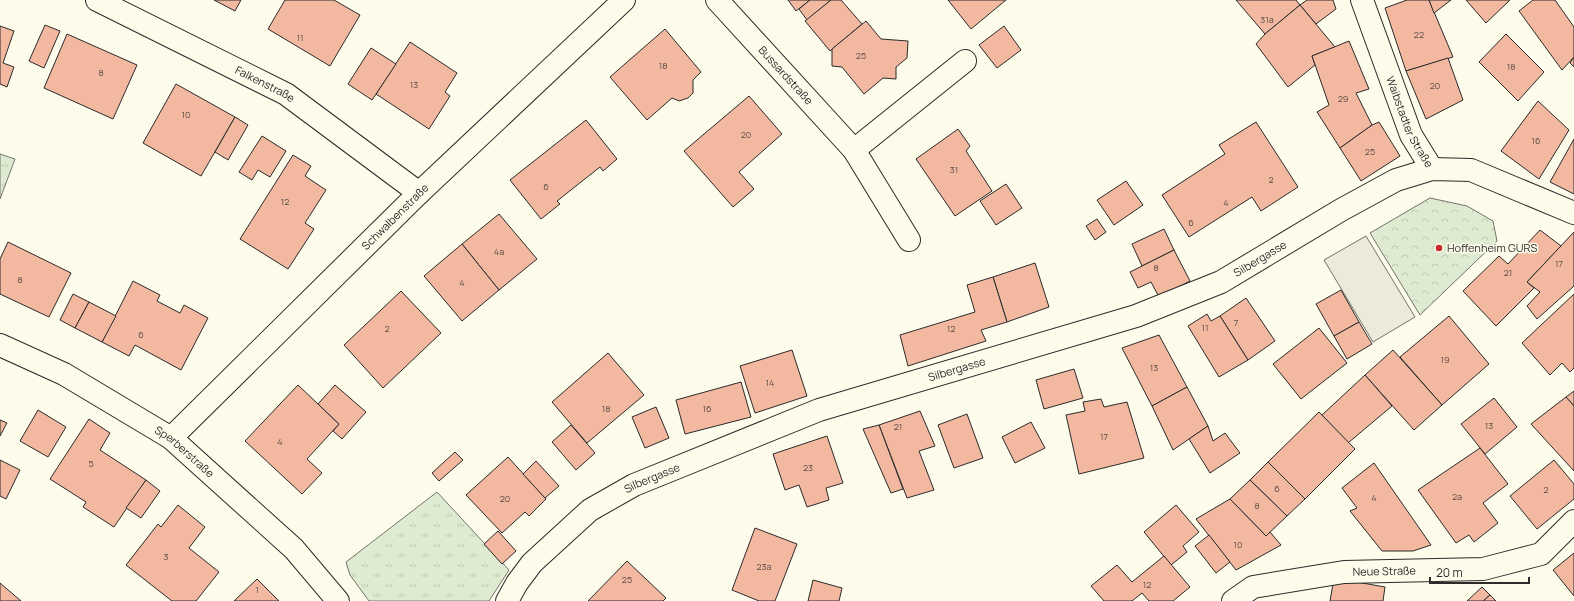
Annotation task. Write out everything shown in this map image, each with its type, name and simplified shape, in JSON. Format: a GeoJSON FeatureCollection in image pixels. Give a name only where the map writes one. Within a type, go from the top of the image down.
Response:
{"type":"FeatureCollection","features":[{"type":"Feature","properties":{"kind":"street","name":"Falkenstraße"},"geometry":{"type":"LineString","coordinates":[[97,0],[286,94],[419,193]]}},
{"type":"Feature","properties":{"kind":"street","name":"Schwalbenstraße"},"geometry":{"type":"LineString","coordinates":[[171,438],[419,193],[624,0]]}},
{"type":"Feature","properties":{"kind":"street","name":"Bussardstraße"},"geometry":{"type":"LineString","coordinates":[[717,0],[854,150],[909,240]]}},
{"type":"Feature","properties":{"kind":"street","name":"Waibstadter Straße"},"geometry":{"type":"LineString","coordinates":[[1362,0],[1411,135],[1432,169],[1471,170],[1574,213]]}},
{"type":"Feature","properties":{"kind":"street"},"geometry":{"type":"LineString","coordinates":[[854,150],[966,61]]}},
{"type":"Feature","properties":{"kind":"street","name":"Silbergasse"},"geometry":{"type":"LineString","coordinates":[[507,601],[517,583],[532,563],[590,510],[634,485],[819,410],[1136,316],[1221,282],[1341,210],[1396,180],[1432,169]]}},
{"type":"Feature","properties":{"kind":"street","name":"Sperberstraße"},"geometry":{"type":"LineString","coordinates":[[0,345],[64,374],[171,438],[294,549],[338,601]]}},
{"type":"Feature","properties":{"kind":"street","name":"Neue Straße"},"geometry":{"type":"LineString","coordinates":[[1233,601],[1253,587],[1344,572],[1483,569],[1541,554],[1574,521]]}},
{"type":"Feature","properties":{"kind":"green space"},"geometry":{"type":"Polygon","coordinates":[[[0,154],[15,159],[0,199],[0,154]]]}},
{"type":"Feature","properties":{"kind":"green space"},"geometry":{"type":"Polygon","coordinates":[[[1430,198],[1467,206],[1493,221],[1497,241],[1420,315],[1370,233],[1430,198]]]}},
{"type":"Feature","properties":{"kind":"green space"},"geometry":{"type":"Polygon","coordinates":[[[437,492],[509,570],[489,601],[369,601],[350,575],[346,562],[437,492]]]}},
{"type":"Feature","properties":{"kind":"shaded area"},"geometry":{"type":"Polygon","coordinates":[[[1366,236],[1415,317],[1373,342],[1324,260],[1366,236]]]}},
{"type":"Feature","properties":{"kind":"building"},"geometry":{"type":"Polygon","coordinates":[[[214,0],[241,0],[235,11],[214,0]]]}},
{"type":"Feature","properties":{"kind":"building"},"geometry":{"type":"Polygon","coordinates":[[[285,0],[334,0],[360,15],[330,66],[268,29],[285,0]]]}},
{"type":"Feature","properties":{"kind":"building"},"geometry":{"type":"Polygon","coordinates":[[[788,0],[810,0],[796,11],[788,0]]]}},
{"type":"Feature","properties":{"kind":"building"},"geometry":{"type":"Polygon","coordinates":[[[810,0],[831,0],[807,20],[799,9],[810,0]]]}},
{"type":"Feature","properties":{"kind":"building"},"geometry":{"type":"Polygon","coordinates":[[[831,0],[841,0],[862,24],[830,51],[805,21],[831,0]]]}},
{"type":"Feature","properties":{"kind":"building"},"geometry":{"type":"Polygon","coordinates":[[[948,0],[1006,0],[971,29],[948,0]]]}},
{"type":"Feature","properties":{"kind":"building"},"geometry":{"type":"Polygon","coordinates":[[[1236,0],[1296,0],[1300,5],[1265,34],[1236,0]]]}},
{"type":"Feature","properties":{"kind":"building"},"geometry":{"type":"Polygon","coordinates":[[[1307,0],[1333,0],[1336,9],[1316,24],[1300,5],[1307,0]]]}},
{"type":"Feature","properties":{"kind":"building"},"geometry":{"type":"Polygon","coordinates":[[[1407,0],[1429,0],[1453,57],[1406,71],[1385,8],[1407,0]]]}},
{"type":"Feature","properties":{"kind":"building"},"geometry":{"type":"Polygon","coordinates":[[[1429,0],[1451,0],[1434,13],[1429,0]]]}},
{"type":"Feature","properties":{"kind":"building"},"geometry":{"type":"Polygon","coordinates":[[[1466,0],[1510,0],[1486,23],[1466,0]]]}},
{"type":"Feature","properties":{"kind":"building"},"geometry":{"type":"Polygon","coordinates":[[[1533,0],[1555,0],[1574,27],[1574,57],[1562,70],[1519,11],[1533,0]]]}},
{"type":"Feature","properties":{"kind":"building"},"geometry":{"type":"Polygon","coordinates":[[[1300,5],[1335,47],[1312,56],[1315,65],[1288,87],[1256,44],[1265,34],[1300,5]]]}},
{"type":"Feature","properties":{"kind":"building"},"geometry":{"type":"Polygon","coordinates":[[[866,21],[881,39],[908,41],[907,58],[896,67],[896,79],[883,78],[864,94],[842,67],[832,66],[832,49],[866,21]]]}},
{"type":"Feature","properties":{"kind":"building"},"geometry":{"type":"Polygon","coordinates":[[[45,25],[60,31],[44,68],[29,61],[45,25]]]}},
{"type":"Feature","properties":{"kind":"building"},"geometry":{"type":"Polygon","coordinates":[[[0,26],[14,31],[3,63],[14,67],[7,87],[0,84],[0,26]]]}},
{"type":"Feature","properties":{"kind":"building"},"geometry":{"type":"Polygon","coordinates":[[[1004,26],[1021,50],[997,68],[979,45],[1004,26]]]}},
{"type":"Feature","properties":{"kind":"building"},"geometry":{"type":"Polygon","coordinates":[[[665,29],[701,72],[693,80],[693,93],[688,98],[679,101],[672,98],[647,120],[610,77],[665,29]]]}},
{"type":"Feature","properties":{"kind":"building"},"geometry":{"type":"Polygon","coordinates":[[[67,34],[137,65],[113,119],[44,88],[67,34]]]}},
{"type":"Feature","properties":{"kind":"building"},"geometry":{"type":"Polygon","coordinates":[[[1506,34],[1544,72],[1518,101],[1479,62],[1506,34]]]}},
{"type":"Feature","properties":{"kind":"building"},"geometry":{"type":"Polygon","coordinates":[[[1349,41],[1369,89],[1356,93],[1372,125],[1340,148],[1317,112],[1329,105],[1312,56],[1349,41]]]}},
{"type":"Feature","properties":{"kind":"building"},"geometry":{"type":"Polygon","coordinates":[[[410,42],[457,73],[445,92],[450,96],[429,129],[376,94],[410,42]]]}},
{"type":"Feature","properties":{"kind":"building"},"geometry":{"type":"Polygon","coordinates":[[[371,48],[396,64],[372,100],[348,84],[371,48]]]}},
{"type":"Feature","properties":{"kind":"building"},"geometry":{"type":"Polygon","coordinates":[[[1574,57],[1574,67],[1570,63],[1574,57]]]}},
{"type":"Feature","properties":{"kind":"building"},"geometry":{"type":"Polygon","coordinates":[[[1448,58],[1463,100],[1426,119],[1406,71],[1448,58]]]}},
{"type":"Feature","properties":{"kind":"building"},"geometry":{"type":"Polygon","coordinates":[[[176,84],[235,117],[201,176],[143,143],[176,84]]]}},
{"type":"Feature","properties":{"kind":"building"},"geometry":{"type":"Polygon","coordinates":[[[749,96],[782,134],[739,172],[754,189],[733,207],[684,151],[749,96]]]}},
{"type":"Feature","properties":{"kind":"building"},"geometry":{"type":"Polygon","coordinates":[[[1538,101],[1569,130],[1539,179],[1501,151],[1538,101]]]}},
{"type":"Feature","properties":{"kind":"building"},"geometry":{"type":"Polygon","coordinates":[[[235,117],[248,125],[228,160],[215,152],[235,117]]]}},
{"type":"Feature","properties":{"kind":"building"},"geometry":{"type":"Polygon","coordinates":[[[586,120],[617,159],[603,171],[600,167],[557,201],[560,204],[541,219],[510,180],[586,120]]]}},
{"type":"Feature","properties":{"kind":"building"},"geometry":{"type":"Polygon","coordinates":[[[1256,122],[1298,187],[1261,211],[1252,197],[1189,237],[1162,195],[1225,154],[1219,145],[1256,122]]]}},
{"type":"Feature","properties":{"kind":"building"},"geometry":{"type":"Polygon","coordinates":[[[1379,122],[1400,156],[1361,181],[1340,148],[1372,125],[1379,122]]]}},
{"type":"Feature","properties":{"kind":"building"},"geometry":{"type":"Polygon","coordinates":[[[958,129],[970,146],[966,151],[992,191],[955,216],[916,159],[958,129]]]}},
{"type":"Feature","properties":{"kind":"building"},"geometry":{"type":"Polygon","coordinates":[[[262,136],[286,151],[270,177],[258,170],[252,180],[239,172],[262,136]]]}},
{"type":"Feature","properties":{"kind":"building"},"geometry":{"type":"Polygon","coordinates":[[[1574,139],[1574,194],[1550,182],[1574,139]]]}},
{"type":"Feature","properties":{"kind":"building"},"geometry":{"type":"Polygon","coordinates":[[[293,155],[311,166],[305,176],[326,190],[305,223],[314,229],[288,269],[240,239],[293,155]]]}},
{"type":"Feature","properties":{"kind":"building"},"geometry":{"type":"Polygon","coordinates":[[[1126,181],[1143,205],[1114,225],[1097,200],[1126,181]]]}},
{"type":"Feature","properties":{"kind":"building"},"geometry":{"type":"Polygon","coordinates":[[[1006,184],[1022,208],[996,225],[980,201],[1006,184]]]}},
{"type":"Feature","properties":{"kind":"building"},"geometry":{"type":"Polygon","coordinates":[[[499,214],[537,259],[499,290],[462,244],[499,214]]]}},
{"type":"Feature","properties":{"kind":"building"},"geometry":{"type":"Polygon","coordinates":[[[1097,219],[1106,232],[1095,240],[1086,226],[1097,219]]]}},
{"type":"Feature","properties":{"kind":"building"},"geometry":{"type":"Polygon","coordinates":[[[1164,229],[1174,250],[1142,266],[1132,244],[1164,229]]]}},
{"type":"Feature","properties":{"kind":"building"},"geometry":{"type":"Polygon","coordinates":[[[1540,230],[1561,246],[1527,282],[1534,288],[1496,326],[1463,291],[1499,256],[1508,264],[1540,230]]]}},
{"type":"Feature","properties":{"kind":"building"},"geometry":{"type":"Polygon","coordinates":[[[1574,232],[1574,286],[1537,319],[1527,306],[1540,292],[1527,282],[1574,232]]]}},
{"type":"Feature","properties":{"kind":"building"},"geometry":{"type":"Polygon","coordinates":[[[8,242],[71,273],[49,317],[0,294],[0,259],[8,242]]]}},
{"type":"Feature","properties":{"kind":"building"},"geometry":{"type":"Polygon","coordinates":[[[462,244],[499,290],[462,321],[424,276],[462,244]]]}},
{"type":"Feature","properties":{"kind":"building"},"geometry":{"type":"Polygon","coordinates":[[[1174,250],[1190,281],[1159,297],[1151,282],[1138,288],[1130,272],[1174,250]]]}},
{"type":"Feature","properties":{"kind":"building"},"geometry":{"type":"Polygon","coordinates":[[[1035,263],[1049,307],[1007,322],[993,277],[1035,263]]]}},
{"type":"Feature","properties":{"kind":"building"},"geometry":{"type":"Polygon","coordinates":[[[993,277],[1007,322],[981,330],[986,341],[908,366],[900,335],[975,312],[967,285],[993,277]]]}},
{"type":"Feature","properties":{"kind":"building"},"geometry":{"type":"Polygon","coordinates":[[[133,281],[160,295],[157,301],[180,313],[184,305],[208,318],[181,370],[135,345],[129,356],[102,342],[133,281]]]}},
{"type":"Feature","properties":{"kind":"building"},"geometry":{"type":"Polygon","coordinates":[[[1341,290],[1359,322],[1334,336],[1316,304],[1341,290]]]}},
{"type":"Feature","properties":{"kind":"building"},"geometry":{"type":"Polygon","coordinates":[[[401,291],[441,333],[383,388],[344,345],[401,291]]]}},
{"type":"Feature","properties":{"kind":"building"},"geometry":{"type":"Polygon","coordinates":[[[73,294],[89,302],[75,328],[60,320],[73,294]]]}},
{"type":"Feature","properties":{"kind":"building"},"geometry":{"type":"Polygon","coordinates":[[[1574,294],[1574,368],[1570,372],[1562,363],[1550,375],[1522,343],[1574,294]]]}},
{"type":"Feature","properties":{"kind":"building"},"geometry":{"type":"Polygon","coordinates":[[[1246,298],[1275,341],[1248,360],[1220,316],[1246,298]]]}},
{"type":"Feature","properties":{"kind":"building"},"geometry":{"type":"Polygon","coordinates":[[[89,302],[116,316],[102,342],[75,328],[89,302]]]}},
{"type":"Feature","properties":{"kind":"building"},"geometry":{"type":"Polygon","coordinates":[[[1207,314],[1211,321],[1220,316],[1248,360],[1219,377],[1188,326],[1207,314]]]}},
{"type":"Feature","properties":{"kind":"building"},"geometry":{"type":"Polygon","coordinates":[[[1449,316],[1489,364],[1442,405],[1400,357],[1449,316]]]}},
{"type":"Feature","properties":{"kind":"building"},"geometry":{"type":"Polygon","coordinates":[[[1359,322],[1372,344],[1347,359],[1334,336],[1359,322]]]}},
{"type":"Feature","properties":{"kind":"building"},"geometry":{"type":"Polygon","coordinates":[[[1319,328],[1347,363],[1301,399],[1273,364],[1319,328]]]}},
{"type":"Feature","properties":{"kind":"building"},"geometry":{"type":"Polygon","coordinates":[[[1159,335],[1187,387],[1152,406],[1122,348],[1159,335]]]}},
{"type":"Feature","properties":{"kind":"building"},"geometry":{"type":"Polygon","coordinates":[[[792,350],[807,396],[755,413],[740,366],[792,350]]]}},
{"type":"Feature","properties":{"kind":"building"},"geometry":{"type":"Polygon","coordinates":[[[1393,350],[1442,405],[1414,430],[1365,375],[1393,350]]]}},
{"type":"Feature","properties":{"kind":"building"},"geometry":{"type":"Polygon","coordinates":[[[608,353],[644,395],[587,443],[552,402],[608,353]]]}},
{"type":"Feature","properties":{"kind":"building"},"geometry":{"type":"Polygon","coordinates":[[[1074,369],[1083,398],[1044,409],[1036,380],[1074,369]]]}},
{"type":"Feature","properties":{"kind":"building"},"geometry":{"type":"Polygon","coordinates":[[[1365,375],[1392,406],[1348,443],[1322,415],[1365,375]]]}},
{"type":"Feature","properties":{"kind":"building"},"geometry":{"type":"Polygon","coordinates":[[[741,382],[751,417],[685,434],[676,400],[741,382]]]}},
{"type":"Feature","properties":{"kind":"building"},"geometry":{"type":"Polygon","coordinates":[[[298,385],[339,424],[307,459],[322,473],[302,494],[245,441],[298,385]]]}},
{"type":"Feature","properties":{"kind":"building"},"geometry":{"type":"Polygon","coordinates":[[[335,385],[366,412],[342,439],[333,431],[339,424],[318,404],[335,385]]]}},
{"type":"Feature","properties":{"kind":"building"},"geometry":{"type":"Polygon","coordinates":[[[1187,387],[1208,426],[1173,450],[1152,406],[1187,387]]]}},
{"type":"Feature","properties":{"kind":"building"},"geometry":{"type":"Polygon","coordinates":[[[1574,391],[1574,406],[1566,397],[1574,391]]]}},
{"type":"Feature","properties":{"kind":"building"},"geometry":{"type":"Polygon","coordinates":[[[1566,397],[1574,406],[1574,471],[1531,424],[1566,397]]]}},
{"type":"Feature","properties":{"kind":"building"},"geometry":{"type":"Polygon","coordinates":[[[1494,398],[1517,427],[1485,454],[1461,424],[1494,398]]]}},
{"type":"Feature","properties":{"kind":"building"},"geometry":{"type":"Polygon","coordinates":[[[1101,399],[1104,407],[1127,402],[1144,458],[1079,474],[1066,415],[1085,411],[1083,402],[1101,399]]]}},
{"type":"Feature","properties":{"kind":"building"},"geometry":{"type":"Polygon","coordinates":[[[656,407],[669,438],[645,448],[632,417],[656,407]]]}},
{"type":"Feature","properties":{"kind":"building"},"geometry":{"type":"Polygon","coordinates":[[[38,410],[66,427],[48,457],[20,441],[38,410]]]}},
{"type":"Feature","properties":{"kind":"building"},"geometry":{"type":"Polygon","coordinates":[[[920,411],[935,446],[919,451],[934,490],[907,498],[879,425],[920,411]]]}},
{"type":"Feature","properties":{"kind":"building"},"geometry":{"type":"Polygon","coordinates":[[[1319,412],[1355,449],[1305,499],[1268,462],[1319,412]]]}},
{"type":"Feature","properties":{"kind":"building"},"geometry":{"type":"Polygon","coordinates":[[[967,414],[983,458],[954,468],[938,425],[967,414]]]}},
{"type":"Feature","properties":{"kind":"building"},"geometry":{"type":"Polygon","coordinates":[[[89,419],[110,433],[100,450],[146,480],[114,527],[83,507],[86,502],[50,479],[89,419]]]}},
{"type":"Feature","properties":{"kind":"building"},"geometry":{"type":"Polygon","coordinates":[[[0,420],[7,423],[0,436],[0,420]]]}},
{"type":"Feature","properties":{"kind":"building"},"geometry":{"type":"Polygon","coordinates":[[[1031,422],[1045,448],[1015,463],[1002,437],[1031,422]]]}},
{"type":"Feature","properties":{"kind":"building"},"geometry":{"type":"Polygon","coordinates":[[[571,425],[595,453],[576,470],[552,442],[571,425]]]}},
{"type":"Feature","properties":{"kind":"building"},"geometry":{"type":"Polygon","coordinates":[[[879,425],[903,489],[891,493],[863,429],[879,425]]]}},
{"type":"Feature","properties":{"kind":"building"},"geometry":{"type":"Polygon","coordinates":[[[1208,426],[1213,441],[1225,433],[1240,453],[1210,473],[1189,439],[1208,426]]]}},
{"type":"Feature","properties":{"kind":"building"},"geometry":{"type":"Polygon","coordinates":[[[827,436],[843,483],[826,488],[829,500],[807,507],[799,485],[785,490],[773,454],[827,436]]]}},
{"type":"Feature","properties":{"kind":"building"},"geometry":{"type":"Polygon","coordinates":[[[1480,448],[1508,484],[1483,503],[1498,523],[1474,542],[1469,535],[1456,543],[1418,490],[1480,448]]]}},
{"type":"Feature","properties":{"kind":"building"},"geometry":{"type":"Polygon","coordinates":[[[455,452],[463,460],[439,481],[432,473],[455,452]]]}},
{"type":"Feature","properties":{"kind":"building"},"geometry":{"type":"Polygon","coordinates":[[[508,457],[546,499],[529,516],[525,512],[502,533],[466,495],[508,457]]]}},
{"type":"Feature","properties":{"kind":"building"},"geometry":{"type":"Polygon","coordinates":[[[0,460],[20,470],[6,499],[0,496],[0,460]]]}},
{"type":"Feature","properties":{"kind":"building"},"geometry":{"type":"Polygon","coordinates":[[[1554,460],[1574,484],[1574,499],[1537,529],[1510,496],[1554,460]]]}},
{"type":"Feature","properties":{"kind":"building"},"geometry":{"type":"Polygon","coordinates":[[[536,461],[559,486],[545,498],[523,474],[536,461]]]}},
{"type":"Feature","properties":{"kind":"building"},"geometry":{"type":"Polygon","coordinates":[[[1268,462],[1305,499],[1287,516],[1250,480],[1268,462]]]}},
{"type":"Feature","properties":{"kind":"building"},"geometry":{"type":"Polygon","coordinates":[[[1374,463],[1431,545],[1413,551],[1382,551],[1350,511],[1357,508],[1342,488],[1374,463]]]}},
{"type":"Feature","properties":{"kind":"building"},"geometry":{"type":"Polygon","coordinates":[[[146,480],[160,491],[141,518],[126,508],[146,480]]]}},
{"type":"Feature","properties":{"kind":"building"},"geometry":{"type":"Polygon","coordinates":[[[1250,480],[1287,516],[1266,536],[1230,499],[1250,480]]]}},
{"type":"Feature","properties":{"kind":"building"},"geometry":{"type":"Polygon","coordinates":[[[1230,499],[1266,536],[1270,532],[1281,545],[1236,570],[1196,519],[1230,499]]]}},
{"type":"Feature","properties":{"kind":"building"},"geometry":{"type":"Polygon","coordinates":[[[178,505],[205,527],[189,548],[219,572],[196,601],[172,601],[126,565],[158,524],[161,527],[178,505]]]}},
{"type":"Feature","properties":{"kind":"building"},"geometry":{"type":"Polygon","coordinates":[[[1176,505],[1199,532],[1183,546],[1187,552],[1171,565],[1144,532],[1176,505]]]}},
{"type":"Feature","properties":{"kind":"building"},"geometry":{"type":"Polygon","coordinates":[[[755,528],[797,544],[775,601],[759,601],[732,590],[755,528]]]}},
{"type":"Feature","properties":{"kind":"building"},"geometry":{"type":"Polygon","coordinates":[[[498,531],[516,551],[502,564],[484,544],[498,531]]]}},
{"type":"Feature","properties":{"kind":"building"},"geometry":{"type":"Polygon","coordinates":[[[1209,535],[1230,562],[1216,573],[1195,546],[1209,535]]]}},
{"type":"Feature","properties":{"kind":"building"},"geometry":{"type":"Polygon","coordinates":[[[1574,553],[1574,596],[1553,570],[1574,553]]]}},
{"type":"Feature","properties":{"kind":"building"},"geometry":{"type":"Polygon","coordinates":[[[1164,556],[1190,587],[1173,601],[1149,601],[1142,593],[1132,601],[1104,601],[1091,586],[1117,565],[1132,582],[1164,556]]]}},
{"type":"Feature","properties":{"kind":"building"},"geometry":{"type":"Polygon","coordinates":[[[627,561],[666,598],[663,601],[588,601],[627,561]]]}},
{"type":"Feature","properties":{"kind":"building"},"geometry":{"type":"Polygon","coordinates":[[[1334,578],[1385,587],[1383,601],[1330,601],[1334,578]]]}},
{"type":"Feature","properties":{"kind":"building"},"geometry":{"type":"Polygon","coordinates":[[[257,579],[279,601],[234,601],[257,579]]]}},
{"type":"Feature","properties":{"kind":"building"},"geometry":{"type":"Polygon","coordinates":[[[813,580],[842,588],[839,601],[808,601],[813,580]]]}},
{"type":"Feature","properties":{"kind":"building"},"geometry":{"type":"Polygon","coordinates":[[[0,583],[21,601],[0,601],[0,583]]]}},
{"type":"Feature","properties":{"kind":"building"},"geometry":{"type":"Polygon","coordinates":[[[1482,587],[1490,595],[1483,601],[1467,601],[1482,587]]]}},
{"type":"Feature","properties":{"kind":"building"},"geometry":{"type":"Polygon","coordinates":[[[1490,595],[1496,601],[1483,601],[1490,595]]]}},
{"type":"Feature","properties":{"kind":"place","name":"Hoffenheim GURS"},"geometry":{"type":"Point","coordinates":[1439,248]}}]}
